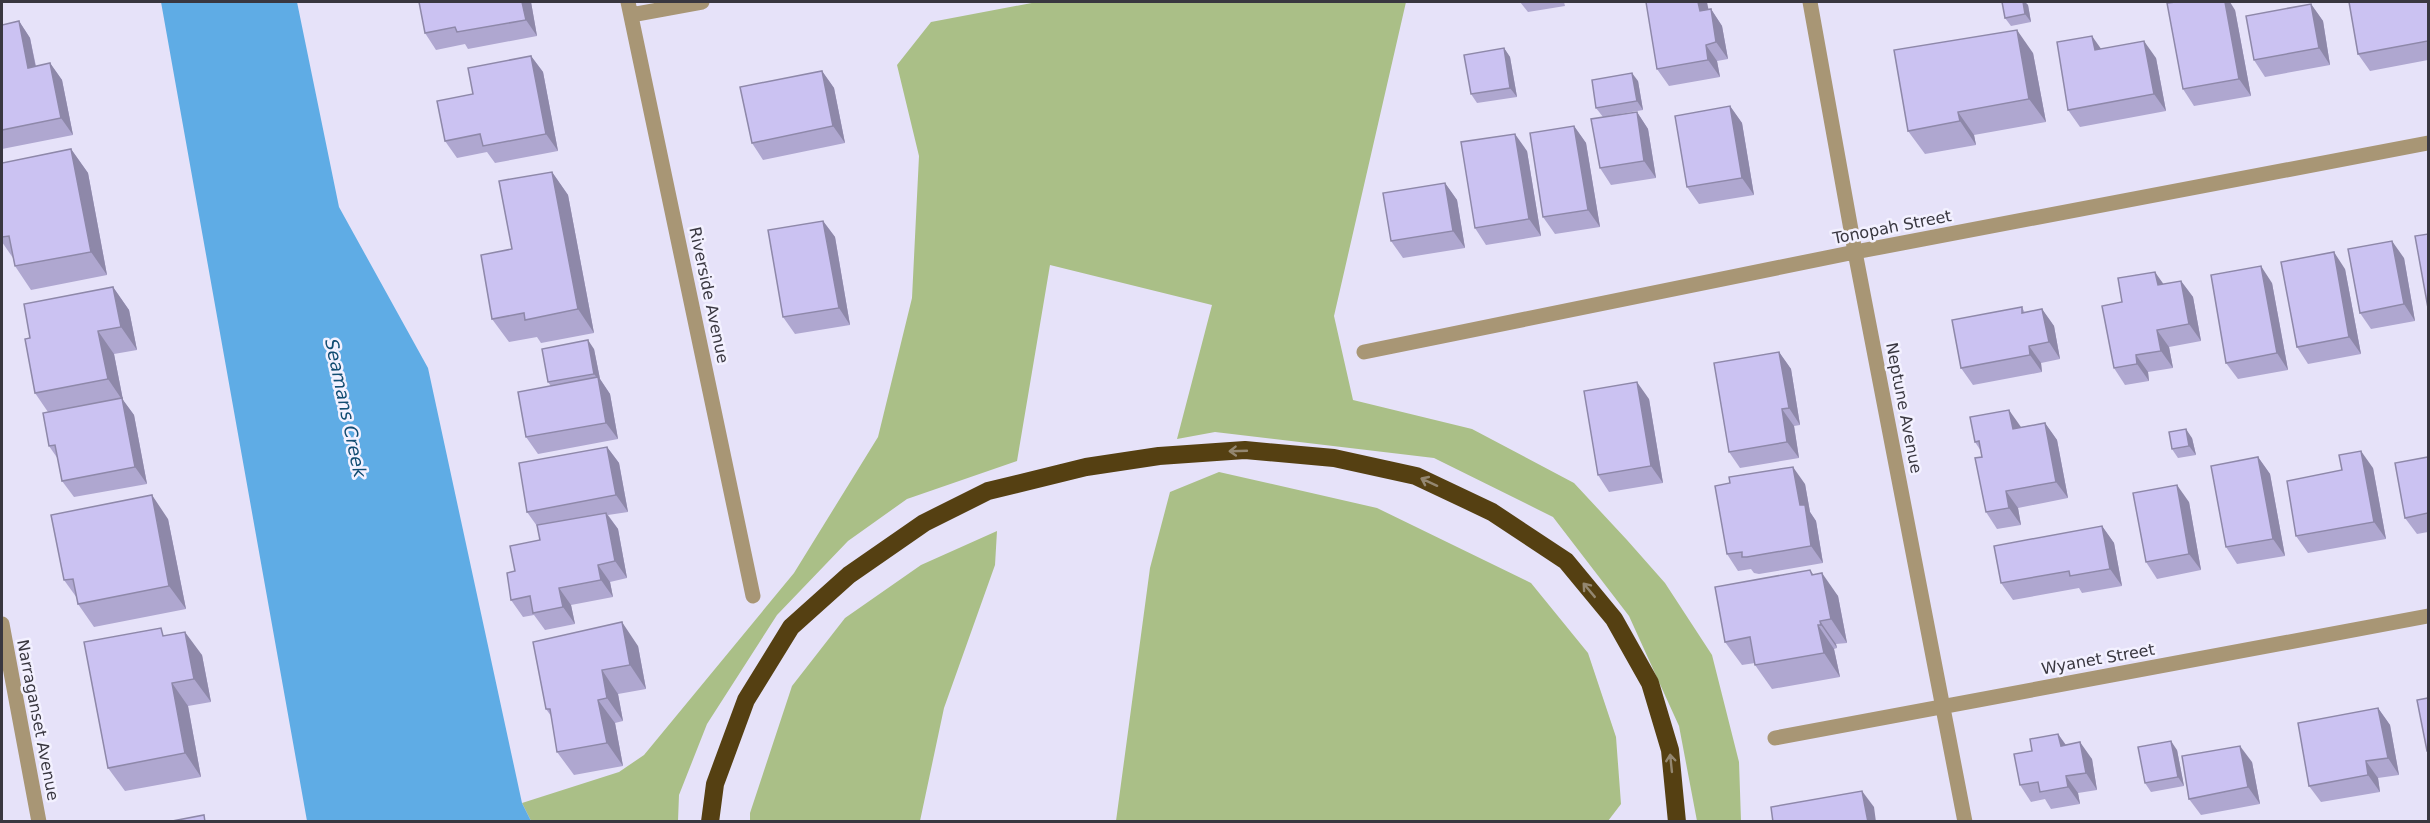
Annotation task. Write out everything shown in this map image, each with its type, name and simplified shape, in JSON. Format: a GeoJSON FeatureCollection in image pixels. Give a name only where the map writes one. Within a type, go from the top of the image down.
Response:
{"type":"FeatureCollection","features":[{"type":"Feature","properties":{"kind":"highway"},"geometry":{"type":"LineString","coordinates":[[710,822],[715,784],[746,700],[791,627],[849,575],[924,523],[988,491],[1086,467],[1159,456],[1245,450],[1334,458],[1416,476],[1492,512],[1566,561],[1614,619],[1650,683],[1670,750],[1677,822]]}},
{"type":"Feature","properties":{"kind":"street"},"geometry":{"type":"LineString","coordinates":[[630,8],[702,2]]}},
{"type":"Feature","properties":{"kind":"street","name":"Neptune Avenue"},"geometry":{"type":"LineString","coordinates":[[1810,2],[1855,252],[1965,822]]}},
{"type":"Feature","properties":{"kind":"street","name":"Riverside Avenue"},"geometry":{"type":"LineString","coordinates":[[630,8],[753,596]]}},
{"type":"Feature","properties":{"kind":"street","name":"Tonopah Street"},"geometry":{"type":"LineString","coordinates":[[1364,352],[1855,252],[2428,143]]}},
{"type":"Feature","properties":{"kind":"street","name":"Wyanet Street"},"geometry":{"type":"LineString","coordinates":[[1775,738],[2428,616]]}},
{"type":"Feature","properties":{"kind":"street","name":"Narraganset Avenue"},"geometry":{"type":"LineString","coordinates":[[2,624],[39,822]]}},
{"type":"Feature","properties":{"kind":"green space"},"geometry":{"type":"Polygon","coordinates":[[[1037,2],[1406,2],[1334,316],[1353,400],[1472,429],[1574,483],[1627,540],[1665,583],[1712,655],[1739,762],[1741,821],[1697,821],[1679,726],[1629,616],[1553,517],[1434,458],[1215,432],[1177,439],[1212,305],[1050,265],[1017,461],[907,499],[848,541],[777,615],[707,724],[679,795],[678,821],[531,821],[522,803],[619,772],[644,755],[794,573],[878,437],[912,298],[919,156],[897,65],[931,22],[1037,2]]]}},
{"type":"Feature","properties":{"kind":"green space"},"geometry":{"type":"Polygon","coordinates":[[[1219,472],[1377,508],[1531,583],[1588,653],[1616,737],[1621,804],[1608,821],[1116,821],[1150,568],[1170,492],[1219,472]]]}},
{"type":"Feature","properties":{"kind":"green space"},"geometry":{"type":"Polygon","coordinates":[[[997,531],[995,565],[944,708],[920,821],[750,821],[750,813],[792,686],[845,618],[921,565],[997,531]]]}},
{"type":"Feature","properties":{"kind":"water","name":"Seamans Creek"},"geometry":{"type":"Polygon","coordinates":[[[161,2],[297,2],[339,207],[428,368],[522,803],[531,821],[307,821],[161,2]]]}},
{"type":"Feature","properties":{"kind":"building"},"geometry":{"type":"Polygon","coordinates":[[[419,2],[522,2],[526,20],[457,32],[455,27],[425,33],[419,2]]]}},
{"type":"Feature","properties":{"kind":"building"},"geometry":{"type":"Polygon","coordinates":[[[1646,2],[1698,2],[1700,11],[1711,9],[1716,42],[1706,45],[1708,60],[1657,69],[1646,2]]]}},
{"type":"Feature","properties":{"kind":"building"},"geometry":{"type":"Polygon","coordinates":[[[2002,2],[2023,2],[2025,14],[2005,18],[2002,2]]]}},
{"type":"Feature","properties":{"kind":"building"},"geometry":{"type":"Polygon","coordinates":[[[2225,2],[2239,79],[2183,89],[2167,3],[2225,2]]]}},
{"type":"Feature","properties":{"kind":"building"},"geometry":{"type":"Polygon","coordinates":[[[2349,2],[2428,2],[2428,41],[2358,54],[2349,2]]]}},
{"type":"Feature","properties":{"kind":"building"},"geometry":{"type":"Polygon","coordinates":[[[2311,4],[2319,48],[2254,60],[2246,16],[2311,4]]]}},
{"type":"Feature","properties":{"kind":"building"},"geometry":{"type":"Polygon","coordinates":[[[19,21],[28,68],[50,63],[61,118],[2,130],[2,25],[19,21]]]}},
{"type":"Feature","properties":{"kind":"building"},"geometry":{"type":"Polygon","coordinates":[[[2017,30],[2029,99],[1958,112],[1960,121],[1908,131],[1894,50],[2017,30]]]}},
{"type":"Feature","properties":{"kind":"building"},"geometry":{"type":"Polygon","coordinates":[[[2092,36],[2095,50],[2144,41],[2154,94],[2068,110],[2057,42],[2092,36]]]}},
{"type":"Feature","properties":{"kind":"building"},"geometry":{"type":"Polygon","coordinates":[[[1504,48],[1510,88],[1471,94],[1464,55],[1504,48]]]}},
{"type":"Feature","properties":{"kind":"building"},"geometry":{"type":"Polygon","coordinates":[[[531,56],[546,134],[483,146],[480,134],[445,141],[437,101],[473,94],[468,68],[531,56]]]}},
{"type":"Feature","properties":{"kind":"building"},"geometry":{"type":"Polygon","coordinates":[[[822,71],[833,126],[752,143],[740,87],[822,71]]]}},
{"type":"Feature","properties":{"kind":"building"},"geometry":{"type":"Polygon","coordinates":[[[1632,73],[1637,101],[1596,108],[1592,80],[1632,73]]]}},
{"type":"Feature","properties":{"kind":"building"},"geometry":{"type":"Polygon","coordinates":[[[1730,106],[1742,178],[1687,187],[1675,116],[1730,106]]]}},
{"type":"Feature","properties":{"kind":"building"},"geometry":{"type":"Polygon","coordinates":[[[1637,112],[1644,161],[1600,168],[1591,119],[1637,112]]]}},
{"type":"Feature","properties":{"kind":"building"},"geometry":{"type":"Polygon","coordinates":[[[1574,126],[1588,210],[1543,217],[1530,133],[1574,126]]]}},
{"type":"Feature","properties":{"kind":"building"},"geometry":{"type":"Polygon","coordinates":[[[1515,134],[1529,219],[1475,228],[1461,142],[1515,134]]]}},
{"type":"Feature","properties":{"kind":"building"},"geometry":{"type":"Polygon","coordinates":[[[71,149],[91,252],[15,266],[9,236],[2,237],[2,163],[71,149]]]}},
{"type":"Feature","properties":{"kind":"building"},"geometry":{"type":"Polygon","coordinates":[[[552,172],[578,309],[525,320],[524,313],[492,319],[481,255],[512,249],[499,181],[552,172]]]}},
{"type":"Feature","properties":{"kind":"building"},"geometry":{"type":"Polygon","coordinates":[[[1445,183],[1453,231],[1391,241],[1383,193],[1445,183]]]}},
{"type":"Feature","properties":{"kind":"building"},"geometry":{"type":"Polygon","coordinates":[[[823,221],[839,308],[783,317],[768,230],[823,221]]]}},
{"type":"Feature","properties":{"kind":"building"},"geometry":{"type":"Polygon","coordinates":[[[2428,234],[2428,308],[2415,236],[2428,234]]]}},
{"type":"Feature","properties":{"kind":"building"},"geometry":{"type":"Polygon","coordinates":[[[2392,241],[2404,304],[2360,313],[2348,249],[2392,241]]]}},
{"type":"Feature","properties":{"kind":"building"},"geometry":{"type":"Polygon","coordinates":[[[2334,252],[2349,337],[2297,347],[2281,262],[2334,252]]]}},
{"type":"Feature","properties":{"kind":"building"},"geometry":{"type":"Polygon","coordinates":[[[2261,266],[2277,353],[2226,363],[2211,275],[2261,266]]]}},
{"type":"Feature","properties":{"kind":"building"},"geometry":{"type":"Polygon","coordinates":[[[2155,272],[2158,285],[2181,281],[2189,324],[2157,330],[2161,351],[2136,355],[2137,364],[2114,368],[2102,306],[2122,302],[2118,278],[2155,272]]]}},
{"type":"Feature","properties":{"kind":"building"},"geometry":{"type":"Polygon","coordinates":[[[113,287],[121,327],[98,331],[108,379],[35,393],[25,339],[30,338],[24,304],[113,287]]]}},
{"type":"Feature","properties":{"kind":"building"},"geometry":{"type":"Polygon","coordinates":[[[2022,307],[2022,313],[2042,309],[2049,342],[2029,346],[2030,355],[1961,368],[1952,320],[2022,307]]]}},
{"type":"Feature","properties":{"kind":"building"},"geometry":{"type":"Polygon","coordinates":[[[588,340],[594,374],[548,382],[542,349],[588,340]]]}},
{"type":"Feature","properties":{"kind":"building"},"geometry":{"type":"Polygon","coordinates":[[[1779,352],[1789,408],[1782,409],[1787,442],[1729,452],[1714,363],[1779,352]]]}},
{"type":"Feature","properties":{"kind":"building"},"geometry":{"type":"Polygon","coordinates":[[[598,377],[606,423],[526,437],[518,392],[598,377]]]}},
{"type":"Feature","properties":{"kind":"building"},"geometry":{"type":"Polygon","coordinates":[[[1637,382],[1651,466],[1598,475],[1584,391],[1637,382]]]}},
{"type":"Feature","properties":{"kind":"building"},"geometry":{"type":"Polygon","coordinates":[[[122,398],[135,467],[62,481],[55,445],[49,446],[43,413],[122,398]]]}},
{"type":"Feature","properties":{"kind":"building"},"geometry":{"type":"Polygon","coordinates":[[[2009,410],[2013,429],[2045,423],[2056,482],[2006,491],[2009,508],[1986,512],[1975,458],[1982,457],[1979,441],[1975,442],[1970,417],[2009,410]]]}},
{"type":"Feature","properties":{"kind":"building"},"geometry":{"type":"Polygon","coordinates":[[[2186,429],[2189,446],[2172,449],[2169,432],[2186,429]]]}},
{"type":"Feature","properties":{"kind":"building"},"geometry":{"type":"Polygon","coordinates":[[[607,447],[616,495],[527,512],[519,463],[607,447]]]}},
{"type":"Feature","properties":{"kind":"building"},"geometry":{"type":"Polygon","coordinates":[[[2361,451],[2374,522],[2296,536],[2287,481],[2342,470],[2339,455],[2361,451]]]}},
{"type":"Feature","properties":{"kind":"building"},"geometry":{"type":"Polygon","coordinates":[[[2258,457],[2273,539],[2226,547],[2211,466],[2258,457]]]}},
{"type":"Feature","properties":{"kind":"building"},"geometry":{"type":"Polygon","coordinates":[[[2428,457],[2428,513],[2405,518],[2395,463],[2428,457]]]}},
{"type":"Feature","properties":{"kind":"building"},"geometry":{"type":"Polygon","coordinates":[[[1793,467],[1800,505],[1805,505],[1811,546],[1747,557],[1742,557],[1742,552],[1727,554],[1715,486],[1730,483],[1729,477],[1793,467]]]}},
{"type":"Feature","properties":{"kind":"building"},"geometry":{"type":"Polygon","coordinates":[[[2177,485],[2189,554],[2146,562],[2133,493],[2177,485]]]}},
{"type":"Feature","properties":{"kind":"building"},"geometry":{"type":"Polygon","coordinates":[[[152,495],[169,586],[78,604],[73,579],[64,580],[51,515],[152,495]]]}},
{"type":"Feature","properties":{"kind":"building"},"geometry":{"type":"Polygon","coordinates":[[[606,513],[615,561],[598,565],[601,580],[559,588],[563,607],[533,613],[530,596],[511,600],[507,573],[515,571],[510,546],[540,540],[537,525],[606,513]]]}},
{"type":"Feature","properties":{"kind":"building"},"geometry":{"type":"Polygon","coordinates":[[[2102,526],[2110,569],[2070,576],[2069,571],[2001,583],[1994,546],[2102,526]]]}},
{"type":"Feature","properties":{"kind":"building"},"geometry":{"type":"Polygon","coordinates":[[[1810,570],[1812,575],[1822,573],[1831,619],[1820,621],[1821,625],[1818,625],[1824,653],[1755,665],[1750,637],[1725,642],[1715,587],[1810,570]]]}},
{"type":"Feature","properties":{"kind":"building"},"geometry":{"type":"Polygon","coordinates":[[[622,622],[630,665],[602,670],[607,698],[598,700],[607,743],[557,752],[550,709],[546,709],[533,642],[622,622]]]}},
{"type":"Feature","properties":{"kind":"building"},"geometry":{"type":"Polygon","coordinates":[[[161,628],[163,636],[185,632],[194,679],[172,683],[185,753],[108,768],[84,642],[161,628]]]}},
{"type":"Feature","properties":{"kind":"building"},"geometry":{"type":"Polygon","coordinates":[[[2428,698],[2428,751],[2427,751],[2417,700],[2428,698]]]}},
{"type":"Feature","properties":{"kind":"building"},"geometry":{"type":"Polygon","coordinates":[[[2378,708],[2388,758],[2366,761],[2368,775],[2309,786],[2298,723],[2378,708]]]}},
{"type":"Feature","properties":{"kind":"building"},"geometry":{"type":"Polygon","coordinates":[[[2058,734],[2061,746],[2080,742],[2086,773],[2066,776],[2068,787],[2040,792],[2038,782],[2020,785],[2014,754],[2032,751],[2030,739],[2058,734]]]}},
{"type":"Feature","properties":{"kind":"building"},"geometry":{"type":"Polygon","coordinates":[[[2171,741],[2178,777],[2145,783],[2138,747],[2171,741]]]}},
{"type":"Feature","properties":{"kind":"building"},"geometry":{"type":"Polygon","coordinates":[[[2240,746],[2248,787],[2189,799],[2182,756],[2240,746]]]}},
{"type":"Feature","properties":{"kind":"building"},"geometry":{"type":"Polygon","coordinates":[[[1862,791],[1868,822],[1773,822],[1771,807],[1862,791]]]}},
{"type":"Feature","properties":{"kind":"building"},"geometry":{"type":"Polygon","coordinates":[[[204,815],[205,822],[167,822],[204,815]]]}}]}
